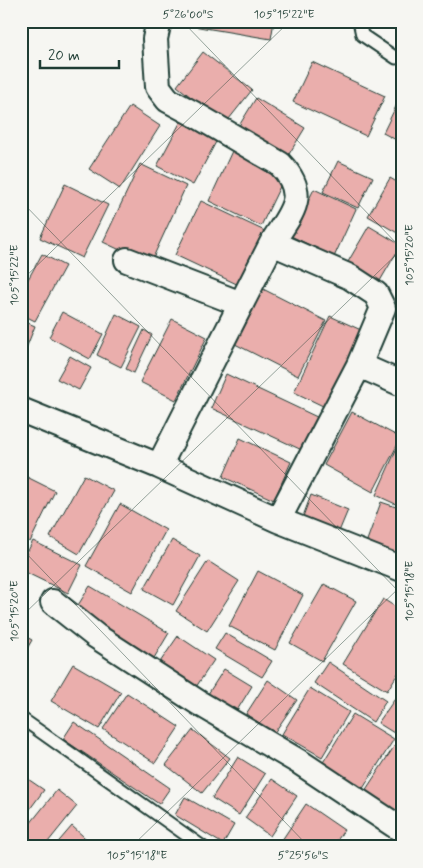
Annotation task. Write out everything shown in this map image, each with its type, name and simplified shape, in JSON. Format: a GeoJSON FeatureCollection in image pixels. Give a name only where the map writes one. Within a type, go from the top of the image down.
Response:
{"type":"FeatureCollection","features":[{"type":"Feature","properties":{"kind":"street"},"geometry":{"type":"LineString","coordinates":[[159,21],[155,39],[158,87],[168,100],[280,164],[294,183],[296,199],[160,466]]}},
{"type":"Feature","properties":{"kind":"street"},"geometry":{"type":"LineString","coordinates":[[272,243],[350,277],[376,294],[383,308],[359,364],[278,520]]}},
{"type":"Feature","properties":{"kind":"street"},"geometry":{"type":"LineString","coordinates":[[127,260],[241,304]]}},
{"type":"Feature","properties":{"kind":"street"},"geometry":{"type":"LineString","coordinates":[[359,364],[402,384]]}},
{"type":"Feature","properties":{"kind":"street"},"geometry":{"type":"LineString","coordinates":[[21,410],[160,466],[278,520],[402,569]]}},
{"type":"Feature","properties":{"kind":"street"},"geometry":{"type":"LineString","coordinates":[[52,602],[96,636],[200,703],[301,763],[402,830]]}},
{"type":"Feature","properties":{"kind":"lane"},"geometry":{"type":"LineString","coordinates":[[359,21],[362,35],[396,58]]}},
{"type":"Feature","properties":{"kind":"lane"},"geometry":{"type":"LineString","coordinates":[[21,718],[203,847]]}},
{"type":"Feature","properties":{"kind":"building"},"geometry":{"type":"Polygon","coordinates":[[[193,21],[274,21],[271,39],[193,26],[193,21]]]}},
{"type":"Feature","properties":{"kind":"building"},"geometry":{"type":"Polygon","coordinates":[[[203,52],[252,90],[225,124],[177,86],[203,52]]]}},
{"type":"Feature","properties":{"kind":"building"},"geometry":{"type":"Polygon","coordinates":[[[312,62],[385,96],[366,136],[293,102],[312,62]]]}},
{"type":"Feature","properties":{"kind":"building"},"geometry":{"type":"Polygon","coordinates":[[[402,94],[402,143],[383,133],[402,94]]]}},
{"type":"Feature","properties":{"kind":"building"},"geometry":{"type":"Polygon","coordinates":[[[256,98],[305,128],[286,159],[237,129],[256,98]]]}},
{"type":"Feature","properties":{"kind":"building"},"geometry":{"type":"Polygon","coordinates":[[[130,106],[160,126],[120,189],[89,169],[130,106]]]}},
{"type":"Feature","properties":{"kind":"building"},"geometry":{"type":"Polygon","coordinates":[[[181,121],[217,140],[193,185],[157,166],[181,121]]]}},
{"type":"Feature","properties":{"kind":"building"},"geometry":{"type":"Polygon","coordinates":[[[232,151],[285,176],[261,226],[209,201],[232,151]]]}},
{"type":"Feature","properties":{"kind":"building"},"geometry":{"type":"Polygon","coordinates":[[[338,161],[373,177],[358,208],[323,192],[338,161]]]}},
{"type":"Feature","properties":{"kind":"building"},"geometry":{"type":"Polygon","coordinates":[[[140,164],[186,186],[150,264],[103,242],[140,164]]]}},
{"type":"Feature","properties":{"kind":"building"},"geometry":{"type":"Polygon","coordinates":[[[390,178],[402,185],[401,235],[368,216],[390,178]]]}},
{"type":"Feature","properties":{"kind":"building"},"geometry":{"type":"Polygon","coordinates":[[[65,184],[108,205],[82,258],[40,238],[65,184]]]}},
{"type":"Feature","properties":{"kind":"building"},"geometry":{"type":"Polygon","coordinates":[[[314,189],[356,209],[334,257],[291,236],[314,189]]]}},
{"type":"Feature","properties":{"kind":"building"},"geometry":{"type":"Polygon","coordinates":[[[201,201],[269,233],[243,287],[175,255],[201,201]]]}},
{"type":"Feature","properties":{"kind":"building"},"geometry":{"type":"Polygon","coordinates":[[[369,226],[401,245],[377,286],[345,267],[369,226]]]}},
{"type":"Feature","properties":{"kind":"building"},"geometry":{"type":"Polygon","coordinates":[[[42,254],[65,266],[35,321],[21,314],[21,292],[42,254]]]}},
{"type":"Feature","properties":{"kind":"building"},"geometry":{"type":"Polygon","coordinates":[[[263,289],[326,321],[298,376],[235,344],[263,289]]]}},
{"type":"Feature","properties":{"kind":"building"},"geometry":{"type":"Polygon","coordinates":[[[62,312],[103,334],[90,359],[49,337],[62,312]]]}},
{"type":"Feature","properties":{"kind":"building"},"geometry":{"type":"Polygon","coordinates":[[[116,314],[141,327],[121,367],[97,355],[116,314]]]}},
{"type":"Feature","properties":{"kind":"building"},"geometry":{"type":"Polygon","coordinates":[[[330,316],[361,330],[325,407],[294,392],[330,316]]]}},
{"type":"Feature","properties":{"kind":"building"},"geometry":{"type":"Polygon","coordinates":[[[172,319],[207,337],[176,400],[140,382],[172,319]]]}},
{"type":"Feature","properties":{"kind":"building"},"geometry":{"type":"Polygon","coordinates":[[[21,320],[35,326],[21,361],[21,320]]]}},
{"type":"Feature","properties":{"kind":"building"},"geometry":{"type":"Polygon","coordinates":[[[144,330],[152,335],[134,373],[126,369],[144,330]]]}},
{"type":"Feature","properties":{"kind":"building"},"geometry":{"type":"Polygon","coordinates":[[[70,356],[91,368],[79,390],[57,379],[70,356]]]}},
{"type":"Feature","properties":{"kind":"building"},"geometry":{"type":"Polygon","coordinates":[[[226,374],[319,418],[304,451],[211,408],[226,374]]]}},
{"type":"Feature","properties":{"kind":"building"},"geometry":{"type":"Polygon","coordinates":[[[352,412],[401,438],[373,492],[324,465],[352,412]]]}},
{"type":"Feature","properties":{"kind":"building"},"geometry":{"type":"Polygon","coordinates":[[[240,438],[291,462],[274,500],[223,477],[240,438]]]}},
{"type":"Feature","properties":{"kind":"building"},"geometry":{"type":"Polygon","coordinates":[[[396,450],[402,452],[402,507],[376,495],[396,450]]]}},
{"type":"Feature","properties":{"kind":"building"},"geometry":{"type":"Polygon","coordinates":[[[21,474],[55,491],[30,542],[21,537],[21,474]]]}},
{"type":"Feature","properties":{"kind":"building"},"geometry":{"type":"Polygon","coordinates":[[[84,475],[114,491],[79,554],[50,537],[84,475]]]}},
{"type":"Feature","properties":{"kind":"building"},"geometry":{"type":"Polygon","coordinates":[[[311,495],[348,510],[338,534],[302,519],[311,495]]]}},
{"type":"Feature","properties":{"kind":"building"},"geometry":{"type":"Polygon","coordinates":[[[381,502],[402,509],[402,544],[397,558],[365,546],[381,502]]]}},
{"type":"Feature","properties":{"kind":"building"},"geometry":{"type":"Polygon","coordinates":[[[120,504],[166,530],[132,592],[86,566],[120,504]]]}},
{"type":"Feature","properties":{"kind":"building"},"geometry":{"type":"Polygon","coordinates":[[[172,540],[200,556],[173,605],[144,589],[172,540]]]}},
{"type":"Feature","properties":{"kind":"building"},"geometry":{"type":"Polygon","coordinates":[[[33,541],[82,565],[68,593],[21,570],[21,564],[33,541]]]}},
{"type":"Feature","properties":{"kind":"building"},"geometry":{"type":"Polygon","coordinates":[[[208,561],[239,581],[207,631],[176,611],[208,561]]]}},
{"type":"Feature","properties":{"kind":"building"},"geometry":{"type":"Polygon","coordinates":[[[258,571],[303,595],[275,650],[229,626],[258,571]]]}},
{"type":"Feature","properties":{"kind":"building"},"geometry":{"type":"Polygon","coordinates":[[[324,584],[356,601],[322,661],[290,643],[324,584]]]}},
{"type":"Feature","properties":{"kind":"building"},"geometry":{"type":"Polygon","coordinates":[[[90,586],[169,633],[154,658],[75,610],[90,586]]]}},
{"type":"Feature","properties":{"kind":"building"},"geometry":{"type":"Polygon","coordinates":[[[383,599],[402,611],[402,667],[387,691],[343,664],[383,599]]]}},
{"type":"Feature","properties":{"kind":"building"},"geometry":{"type":"Polygon","coordinates":[[[225,633],[272,661],[262,677],[215,649],[225,633]]]}},
{"type":"Feature","properties":{"kind":"building"},"geometry":{"type":"Polygon","coordinates":[[[21,634],[32,640],[21,659],[21,634]]]}},
{"type":"Feature","properties":{"kind":"building"},"geometry":{"type":"Polygon","coordinates":[[[178,636],[214,660],[194,690],[158,665],[178,636]]]}},
{"type":"Feature","properties":{"kind":"building"},"geometry":{"type":"Polygon","coordinates":[[[328,662],[386,701],[373,722],[314,683],[328,662]]]}},
{"type":"Feature","properties":{"kind":"building"},"geometry":{"type":"Polygon","coordinates":[[[73,664],[121,692],[99,729],[51,701],[73,664]]]}},
{"type":"Feature","properties":{"kind":"building"},"geometry":{"type":"Polygon","coordinates":[[[224,669],[252,686],[236,712],[208,694],[224,669]]]}},
{"type":"Feature","properties":{"kind":"building"},"geometry":{"type":"Polygon","coordinates":[[[268,680],[297,700],[274,733],[246,714],[268,680]]]}},
{"type":"Feature","properties":{"kind":"building"},"geometry":{"type":"Polygon","coordinates":[[[310,688],[349,712],[322,757],[282,734],[310,688]]]}},
{"type":"Feature","properties":{"kind":"building"},"geometry":{"type":"Polygon","coordinates":[[[127,693],[179,727],[155,763],[103,729],[127,693]]]}},
{"type":"Feature","properties":{"kind":"building"},"geometry":{"type":"Polygon","coordinates":[[[399,693],[402,695],[402,738],[378,723],[399,693]]]}},
{"type":"Feature","properties":{"kind":"building"},"geometry":{"type":"Polygon","coordinates":[[[353,714],[394,739],[362,790],[322,764],[353,714]]]}},
{"type":"Feature","properties":{"kind":"building"},"geometry":{"type":"Polygon","coordinates":[[[74,722],[170,788],[159,804],[63,739],[74,722]]]}},
{"type":"Feature","properties":{"kind":"building"},"geometry":{"type":"Polygon","coordinates":[[[193,730],[230,758],[202,793],[166,765],[193,730]]]}},
{"type":"Feature","properties":{"kind":"building"},"geometry":{"type":"Polygon","coordinates":[[[399,739],[402,741],[402,816],[363,794],[399,739]]]}},
{"type":"Feature","properties":{"kind":"building"},"geometry":{"type":"Polygon","coordinates":[[[238,757],[265,774],[239,815],[212,798],[238,757]]]}},
{"type":"Feature","properties":{"kind":"building"},"geometry":{"type":"Polygon","coordinates":[[[25,777],[44,790],[21,821],[21,783],[25,777]]]}},
{"type":"Feature","properties":{"kind":"building"},"geometry":{"type":"Polygon","coordinates":[[[272,779],[297,796],[270,836],[245,818],[272,779]]]}},
{"type":"Feature","properties":{"kind":"building"},"geometry":{"type":"Polygon","coordinates":[[[57,790],[77,806],[44,847],[25,847],[21,844],[21,835],[57,790]]]}},
{"type":"Feature","properties":{"kind":"building"},"geometry":{"type":"Polygon","coordinates":[[[185,797],[234,825],[223,844],[175,815],[185,797]]]}},
{"type":"Feature","properties":{"kind":"building"},"geometry":{"type":"Polygon","coordinates":[[[306,804],[344,830],[333,847],[292,847],[282,840],[306,804]]]}},
{"type":"Feature","properties":{"kind":"building"},"geometry":{"type":"Polygon","coordinates":[[[72,826],[95,847],[54,847],[72,826]]]}}]}
